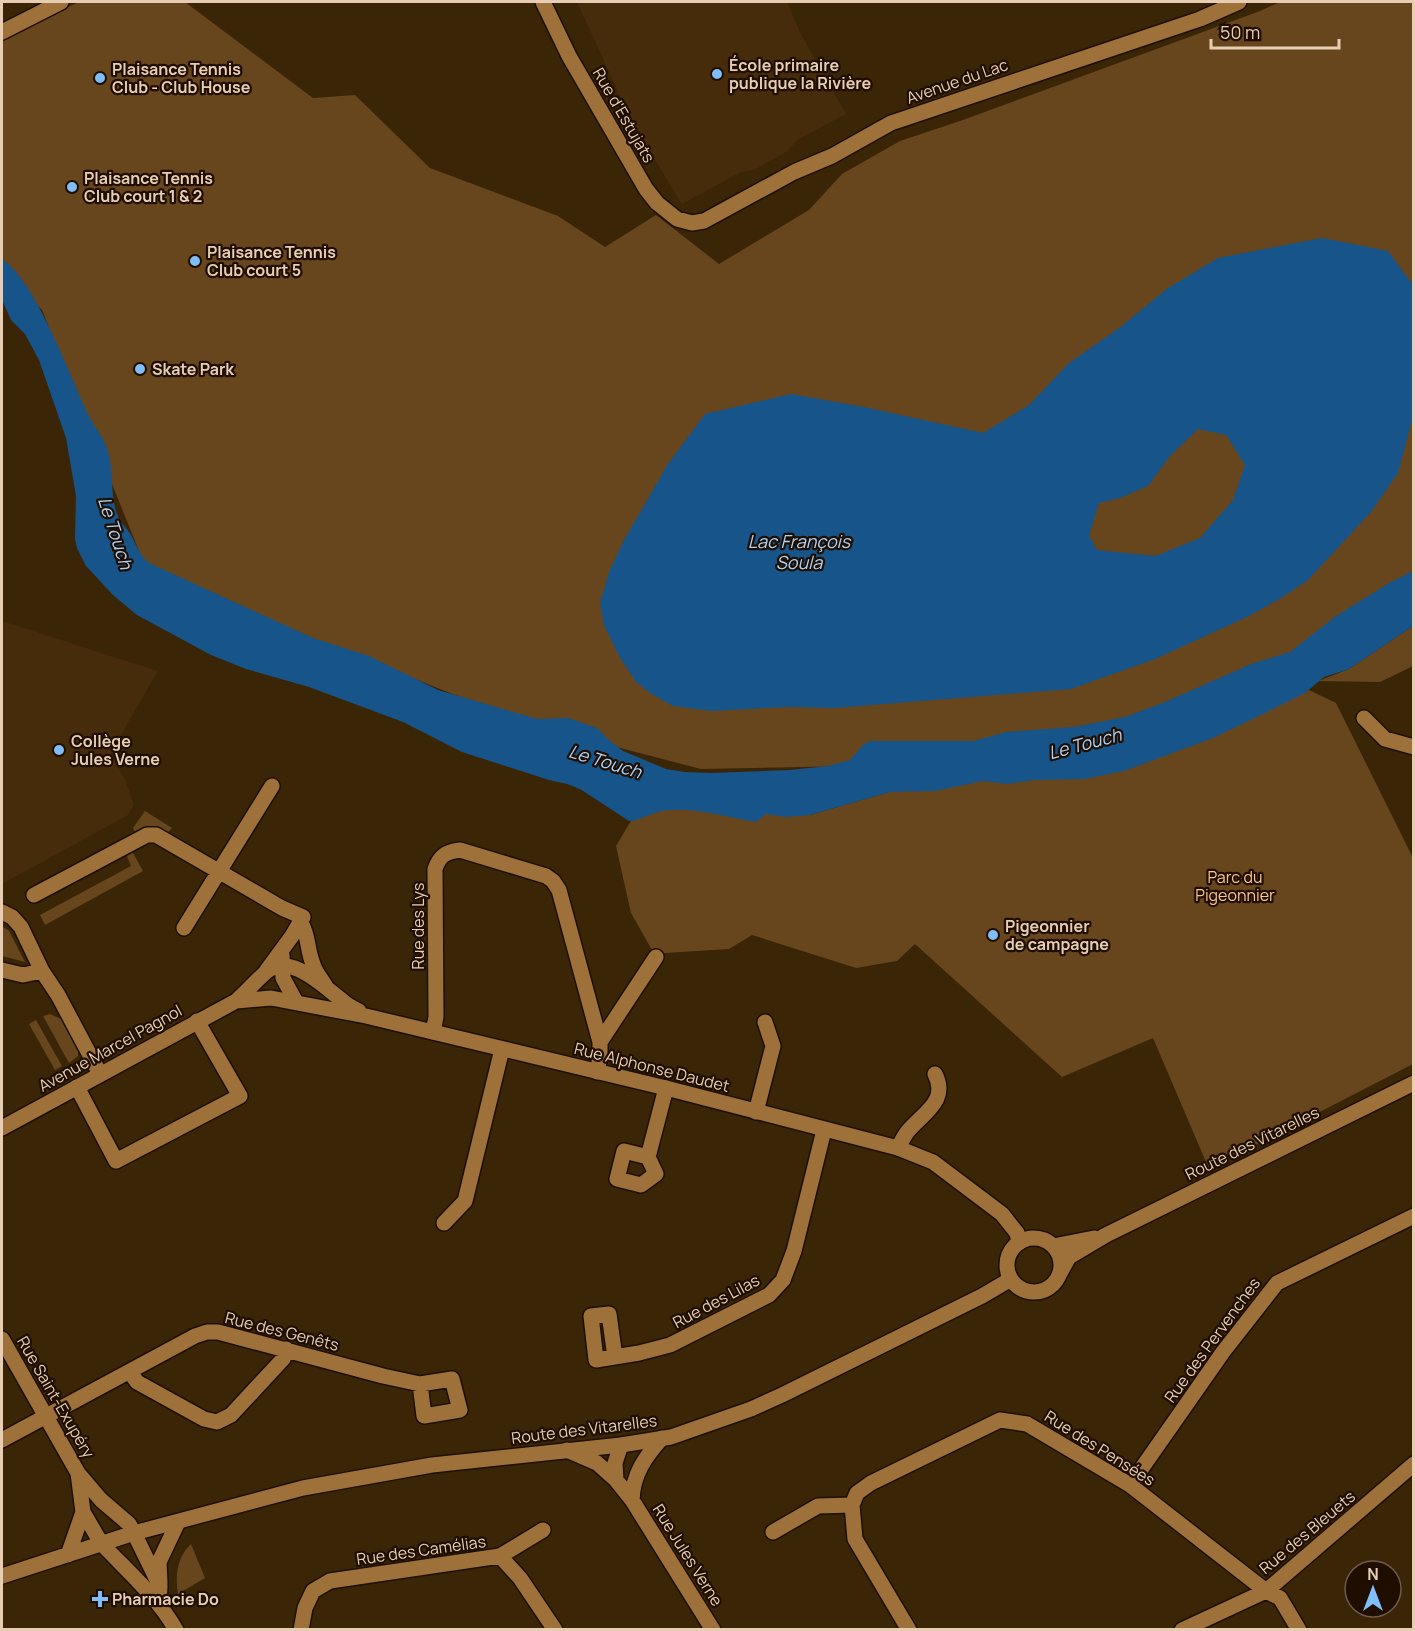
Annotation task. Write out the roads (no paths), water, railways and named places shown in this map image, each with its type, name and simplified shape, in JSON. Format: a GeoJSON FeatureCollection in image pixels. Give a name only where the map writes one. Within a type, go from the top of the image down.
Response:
{"type":"FeatureCollection","features":[{"type":"Feature","properties":{"kind":"street"},"geometry":{"type":"LineString","coordinates":[[2,32],[61,2]]}},
{"type":"Feature","properties":{"kind":"street","name":"Rue d'Estujats"},"geometry":{"type":"LineString","coordinates":[[543,2],[569,56],[646,189],[657,203],[677,219],[698,222]]}},
{"type":"Feature","properties":{"kind":"street","name":"Avenue du Lac"},"geometry":{"type":"LineString","coordinates":[[698,222],[711,218],[794,172],[832,156],[891,123],[1200,19],[1239,2]]}},
{"type":"Feature","properties":{"kind":"street"},"geometry":{"type":"LineString","coordinates":[[1364,718],[1385,739],[1413,747]]}},
{"type":"Feature","properties":{"kind":"street"},"geometry":{"type":"LineString","coordinates":[[184,928],[272,786]]}},
{"type":"Feature","properties":{"kind":"street"},"geometry":{"type":"LineString","coordinates":[[34,895],[147,836],[156,835],[167,839],[302,920],[307,933],[313,966],[325,985]]}},
{"type":"Feature","properties":{"kind":"street","name":"Rue des Lys"},"geometry":{"type":"LineString","coordinates":[[433,1032],[436,1017],[435,869],[439,859],[448,852],[460,850],[546,876],[559,890],[600,1042],[597,1072]]}},
{"type":"Feature","properties":{"kind":"street"},"geometry":{"type":"LineString","coordinates":[[2,912],[12,917],[21,927],[42,971],[58,995],[100,1074]]}},
{"type":"Feature","properties":{"kind":"street","name":"Avenue Marcel Pagnol"},"geometry":{"type":"LineString","coordinates":[[2,1128],[236,1001],[277,963],[302,920]]}},
{"type":"Feature","properties":{"kind":"street","name":"Rue des Lys"},"geometry":{"type":"LineString","coordinates":[[600,1042],[656,957]]}},
{"type":"Feature","properties":{"kind":"street"},"geometry":{"type":"LineString","coordinates":[[277,963],[304,972],[366,1016]]}},
{"type":"Feature","properties":{"kind":"street"},"geometry":{"type":"LineString","coordinates":[[277,963],[296,1002]]}},
{"type":"Feature","properties":{"kind":"street"},"geometry":{"type":"LineString","coordinates":[[2,970],[23,975],[42,971]]}},
{"type":"Feature","properties":{"kind":"street","name":"Avenue Marcel Pagnol"},"geometry":{"type":"LineString","coordinates":[[236,1001],[271,998],[296,1002]]}},
{"type":"Feature","properties":{"kind":"street","name":"Rue Alphonse Daudet"},"geometry":{"type":"LineString","coordinates":[[296,1002],[433,1032],[898,1148],[933,1162],[1002,1214],[1017,1233],[1019,1243]]}},
{"type":"Feature","properties":{"kind":"street"},"geometry":{"type":"LineString","coordinates":[[78,1086],[116,1161],[240,1096],[197,1021]]}},
{"type":"Feature","properties":{"kind":"street"},"geometry":{"type":"LineString","coordinates":[[756,1112],[773,1046],[765,1022]]}},
{"type":"Feature","properties":{"kind":"street"},"geometry":{"type":"LineString","coordinates":[[444,1223],[465,1201],[502,1049]]}},
{"type":"Feature","properties":{"kind":"street"},"geometry":{"type":"LineString","coordinates":[[898,1148],[906,1132],[933,1105],[939,1094],[940,1083],[935,1074]]}},
{"type":"Feature","properties":{"kind":"street","name":"Route des Vitarelles"},"geometry":{"type":"LineString","coordinates":[[1059,1275],[1069,1257],[1106,1235],[1413,1083]]}},
{"type":"Feature","properties":{"kind":"street"},"geometry":{"type":"LineString","coordinates":[[648,1157],[666,1089]]}},
{"type":"Feature","properties":{"kind":"street","name":"Rue des Lilas"},"geometry":{"type":"LineString","coordinates":[[615,1357],[670,1345],[769,1295],[783,1280],[792,1258],[824,1130]]}},
{"type":"Feature","properties":{"kind":"street","name":"Rue des Pervenches"},"geometry":{"type":"LineString","coordinates":[[1130,1485],[1223,1352],[1277,1282],[1413,1216]]}},
{"type":"Feature","properties":{"kind":"street","name":"Route des Vitarelles"},"geometry":{"type":"LineString","coordinates":[[1053,1245],[1106,1235]]}},
{"type":"Feature","properties":{"kind":"street"},"geometry":{"type":"LineString","coordinates":[[1030,1238],[1053,1245],[1061,1265],[1054,1283],[1036,1292],[1027,1291],[1011,1279],[1008,1259],[1012,1250],[1019,1243],[1030,1238]]}},
{"type":"Feature","properties":{"kind":"street","name":"Route des Vitarelles"},"geometry":{"type":"LineString","coordinates":[[2,1576],[134,1533],[303,1488],[432,1465],[621,1445],[662,1438],[718,1421],[782,1395],[982,1296],[1011,1279]]}},
{"type":"Feature","properties":{"kind":"street","name":"Rue des Genêts"},"geometry":{"type":"LineString","coordinates":[[2,1440],[195,1336],[207,1332],[218,1332],[420,1384]]}},
{"type":"Feature","properties":{"kind":"street","name":"Rue Saint-Exupéry"},"geometry":{"type":"LineString","coordinates":[[2,1339],[78,1473],[101,1500],[129,1524],[160,1586]]}},
{"type":"Feature","properties":{"kind":"street"},"geometry":{"type":"LineString","coordinates":[[130,1372],[137,1382],[204,1419],[216,1422],[231,1415],[284,1359],[286,1349]]}},
{"type":"Feature","properties":{"kind":"street","name":"Rue des Pensées"},"geometry":{"type":"LineString","coordinates":[[852,1505],[857,1493],[871,1483],[1000,1420],[1027,1424],[1130,1485],[1266,1591],[1280,1598],[1299,1629]]}},
{"type":"Feature","properties":{"kind":"street","name":"Rue Jules Verne"},"geometry":{"type":"LineString","coordinates":[[632,1500],[634,1481],[639,1467],[662,1438]]}},
{"type":"Feature","properties":{"kind":"street"},"geometry":{"type":"LineString","coordinates":[[616,1480],[615,1463],[621,1445]]}},
{"type":"Feature","properties":{"kind":"street","name":"Rue Jules Verne"},"geometry":{"type":"LineString","coordinates":[[567,1450],[597,1463],[616,1480],[632,1500],[713,1629]]}},
{"type":"Feature","properties":{"kind":"street","name":"Rue des Bleuets"},"geometry":{"type":"LineString","coordinates":[[1182,1629],[1266,1591],[1413,1464]]}},
{"type":"Feature","properties":{"kind":"street","name":"Rue Saint-Exupéry"},"geometry":{"type":"LineString","coordinates":[[78,1473],[83,1512],[101,1544],[159,1603],[170,1627]]}},
{"type":"Feature","properties":{"kind":"street"},"geometry":{"type":"LineString","coordinates":[[101,1500],[101,1544]]}},
{"type":"Feature","properties":{"kind":"street"},"geometry":{"type":"LineString","coordinates":[[773,1532],[818,1506],[852,1505],[855,1539],[909,1629]]}},
{"type":"Feature","properties":{"kind":"street","name":"Rue Saint-Exupéry"},"geometry":{"type":"LineString","coordinates":[[68,1555],[83,1512]]}},
{"type":"Feature","properties":{"kind":"street"},"geometry":{"type":"LineString","coordinates":[[159,1603],[159,1562],[178,1522]]}},
{"type":"Feature","properties":{"kind":"street"},"geometry":{"type":"LineString","coordinates":[[500,1556],[543,1530]]}},
{"type":"Feature","properties":{"kind":"street","name":"Rue des Camélias"},"geometry":{"type":"LineString","coordinates":[[301,1629],[305,1608],[314,1592],[330,1581],[500,1556],[520,1578],[555,1629]]}},
{"type":"Feature","properties":{"kind":"water","name":"Lac François Soula"},"geometry":{"type":"Polygon","coordinates":[[[1322,238],[1388,251],[1413,285],[1413,417],[1398,473],[1371,512],[1307,581],[1247,617],[1155,659],[1071,689],[835,708],[788,707],[711,711],[673,706],[636,682],[619,656],[604,625],[600,603],[609,572],[624,540],[668,464],[705,414],[791,394],[983,433],[1029,405],[1069,363],[1119,328],[1168,288],[1218,258],[1322,238]],[[1198,429],[1170,456],[1148,486],[1120,498],[1099,503],[1089,535],[1097,550],[1155,556],[1200,538],[1233,500],[1245,465],[1226,435],[1198,429]]]}},
{"type":"Feature","properties":{"kind":"water","name":"Le Touch"},"geometry":{"type":"Polygon","coordinates":[[[2,259],[27,287],[51,330],[88,414],[109,454],[113,497],[118,517],[149,563],[313,638],[369,656],[438,690],[537,719],[568,718],[597,728],[623,751],[666,769],[711,773],[828,766],[850,760],[864,744],[871,741],[974,741],[1006,732],[1074,727],[1125,717],[1251,664],[1290,652],[1336,616],[1413,571],[1413,626],[1349,669],[1324,677],[1305,693],[1213,738],[1124,771],[1084,779],[1034,780],[1007,784],[983,781],[935,791],[890,792],[810,815],[786,817],[766,814],[756,822],[680,810],[663,811],[629,821],[580,789],[462,752],[403,722],[309,687],[246,669],[211,655],[137,615],[113,595],[86,566],[77,548],[75,539],[76,496],[66,438],[39,360],[25,334],[11,320],[2,300],[2,259]]]}},
{"type":"Feature","properties":{"kind":"place","name":"École primaire publique la Rivière"},"geometry":{"type":"Point","coordinates":[717,74]}},
{"type":"Feature","properties":{"kind":"place","name":"Plaisance Tennis Club - Club House"},"geometry":{"type":"Point","coordinates":[100,78]}},
{"type":"Feature","properties":{"kind":"place","name":"Plaisance Tennis Club court 1 & 2"},"geometry":{"type":"Point","coordinates":[72,187]}},
{"type":"Feature","properties":{"kind":"place","name":"Plaisance Tennis Club court 5"},"geometry":{"type":"Point","coordinates":[195,261]}},
{"type":"Feature","properties":{"kind":"place","name":"Skate Park"},"geometry":{"type":"Point","coordinates":[140,369]}},
{"type":"Feature","properties":{"kind":"place","name":"Collège Jules Verne"},"geometry":{"type":"Point","coordinates":[59,750]}},
{"type":"Feature","properties":{"kind":"place","name":"Pigeonnier de campagne"},"geometry":{"type":"Point","coordinates":[993,935]}},
{"type":"Feature","properties":{"kind":"place","name":"Pharmacie Do"},"geometry":{"type":"Point","coordinates":[100,1599]}},
{"type":"Feature","properties":{"kind":"park label","name":"Parc du Pigeonnier"},"geometry":{"type":"Point","coordinates":[1235,886]}}]}
